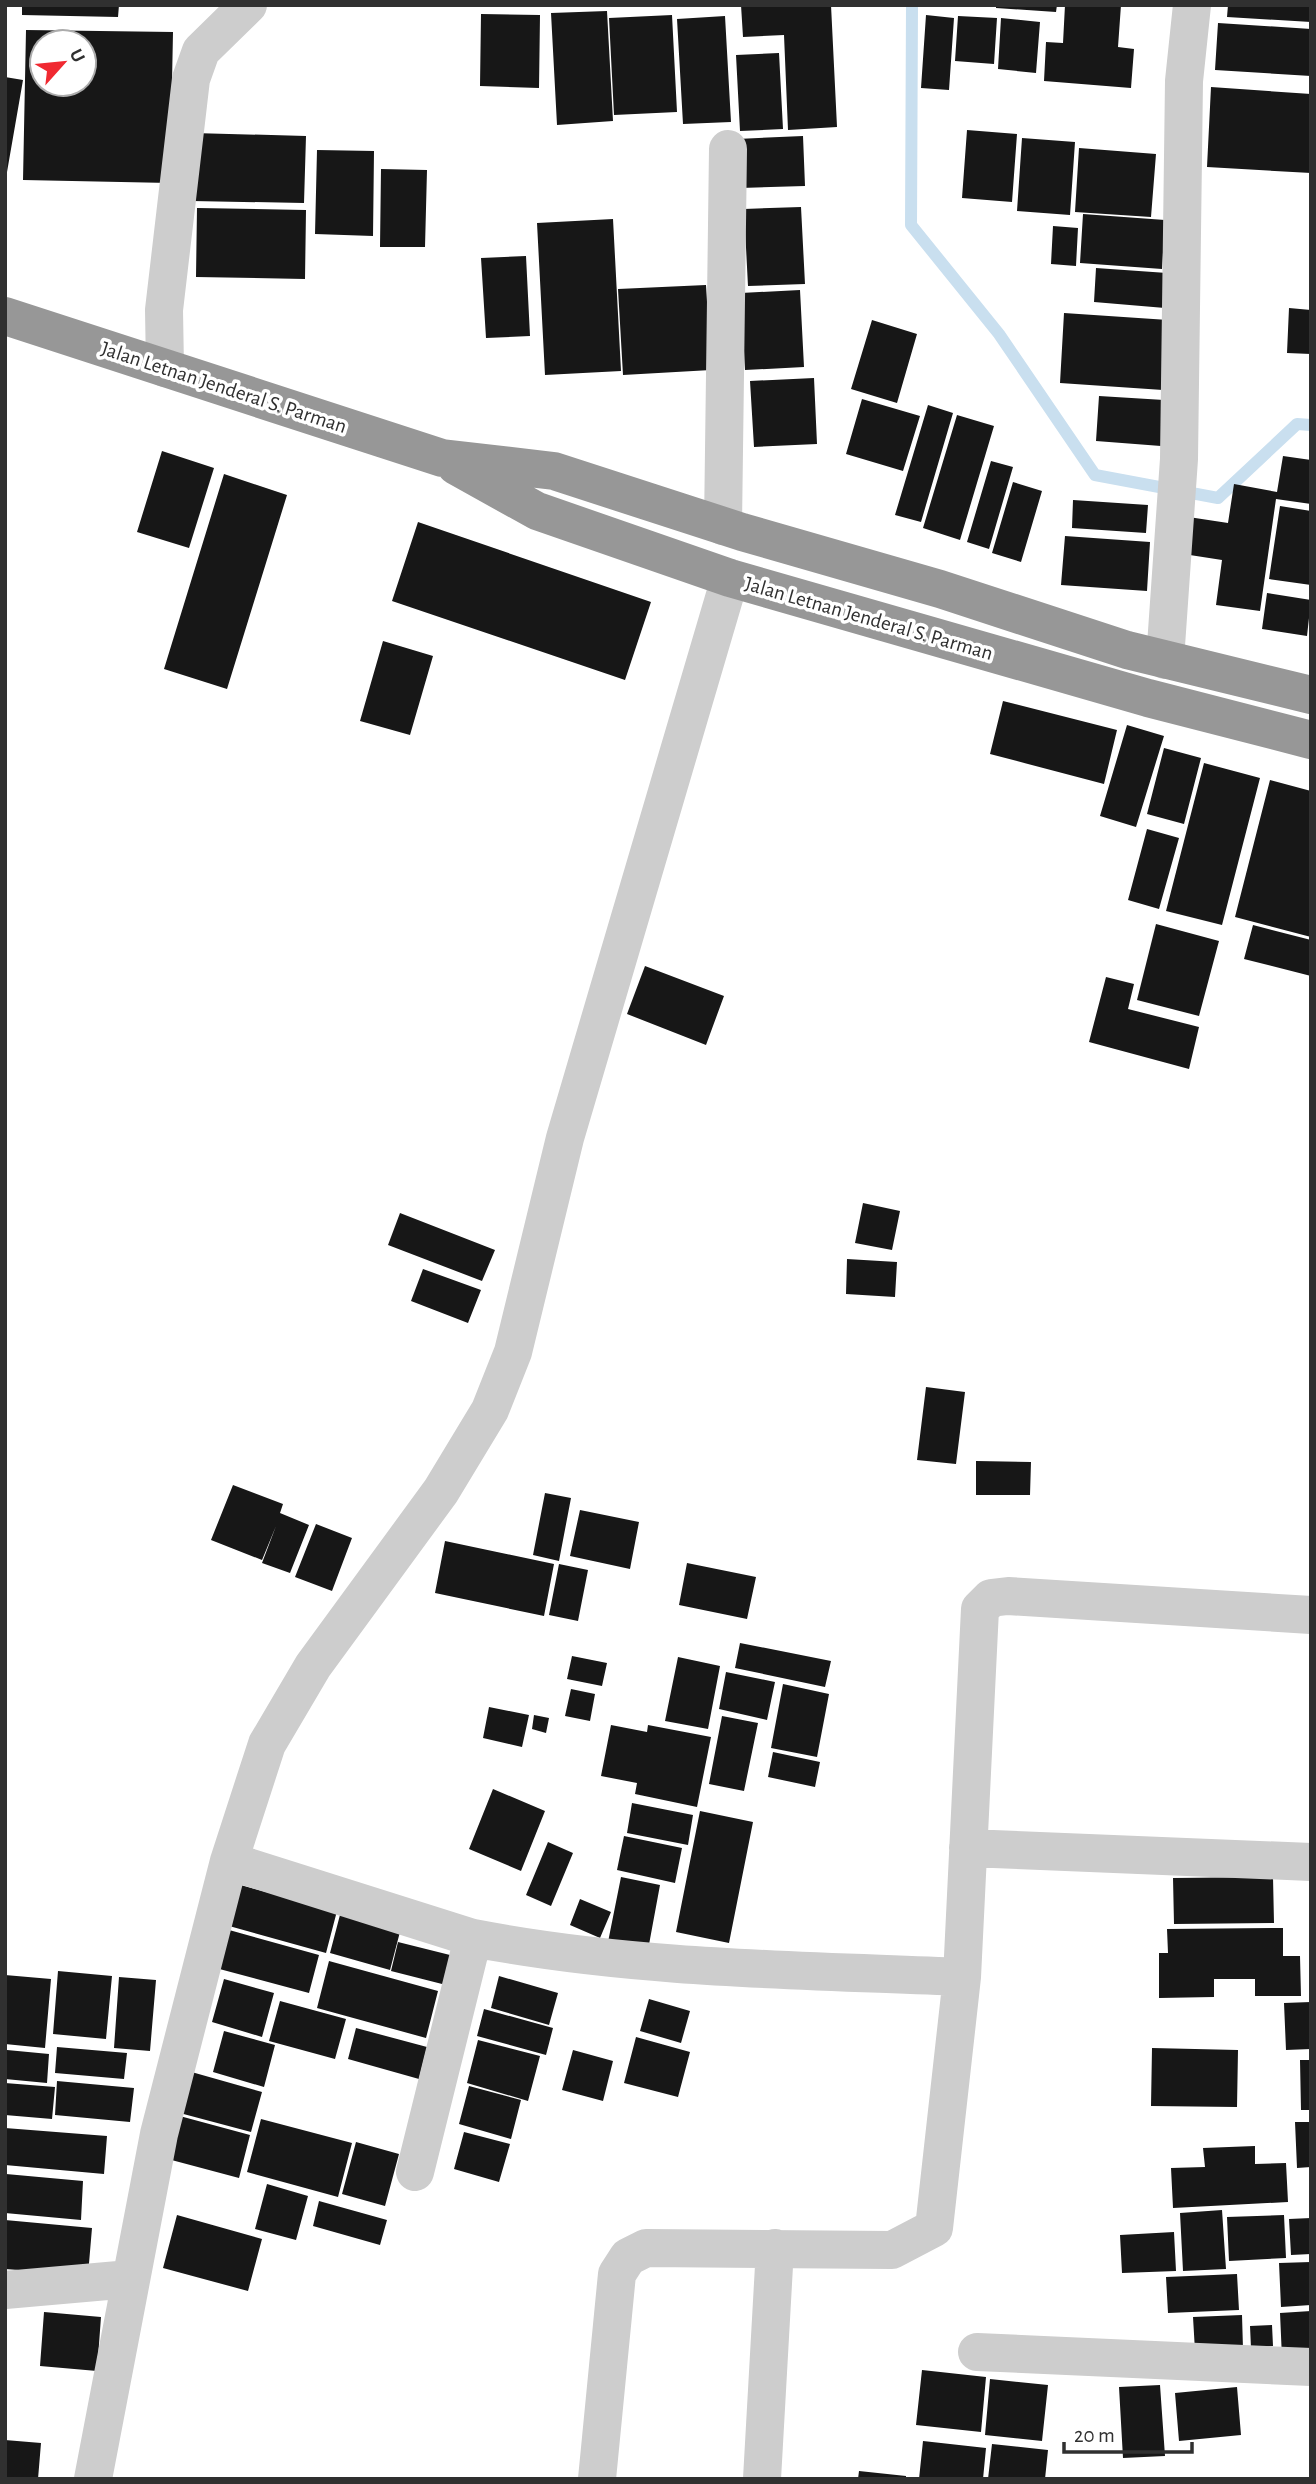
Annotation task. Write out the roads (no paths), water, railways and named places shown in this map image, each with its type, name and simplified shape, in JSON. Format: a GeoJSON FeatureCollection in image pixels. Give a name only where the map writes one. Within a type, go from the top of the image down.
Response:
{"type":"FeatureCollection","features":[{"type":"Feature","properties":{"kind":"highway","name":"Jalan Letnan Jenderal S. Parman"},"geometry":{"type":"LineString","coordinates":[[5,316],[442,458],[537,511],[730,578],[1148,698],[1311,740]]}},
{"type":"Feature","properties":{"kind":"highway","name":"Jalan Letnan Jenderal S. Parman"},"geometry":{"type":"LineString","coordinates":[[442,458],[554,471],[723,526],[940,589],[1166,660],[1311,695]]}},
{"type":"Feature","properties":{"kind":"street"},"geometry":{"type":"LineString","coordinates":[[165,368],[164,310],[191,79],[201,51],[248,5]]}},
{"type":"Feature","properties":{"kind":"street"},"geometry":{"type":"LineString","coordinates":[[1166,660],[1179,459],[1184,81],[1192,5]]}},
{"type":"Feature","properties":{"kind":"street"},"geometry":{"type":"LineString","coordinates":[[723,526],[728,149]]}},
{"type":"Feature","properties":{"kind":"street"},"geometry":{"type":"LineString","coordinates":[[93,2479],[159,2134],[229,1861],[267,1744],[313,1667],[441,1491],[490,1410],[509,1363],[565,1138],[730,578]]}},
{"type":"Feature","properties":{"kind":"street"},"geometry":{"type":"LineString","coordinates":[[597,2479],[617,2274],[628,2257],[646,2248],[892,2250],[933,2228],[962,1977],[980,1609],[991,1598],[1021,1597],[1311,1615]]}},
{"type":"Feature","properties":{"kind":"street"},"geometry":{"type":"LineString","coordinates":[[968,1848],[1311,1862]]}},
{"type":"Feature","properties":{"kind":"street"},"geometry":{"type":"LineString","coordinates":[[229,1861],[473,1938],[672,1965],[962,1977]]}},
{"type":"Feature","properties":{"kind":"street"},"geometry":{"type":"LineString","coordinates":[[415,2172],[473,1938]]}},
{"type":"Feature","properties":{"kind":"street"},"geometry":{"type":"LineString","coordinates":[[762,2479],[775,2248]]}},
{"type":"Feature","properties":{"kind":"street"},"geometry":{"type":"LineString","coordinates":[[5,2290],[131,2278]]}},
{"type":"Feature","properties":{"kind":"street"},"geometry":{"type":"LineString","coordinates":[[977,2352],[1311,2367]]}},
{"type":"Feature","properties":{"kind":"waterway"},"geometry":{"type":"LineString","coordinates":[[912,5],[911,225],[999,334],[1095,475],[1218,498],[1297,424],[1311,425]]}}]}
